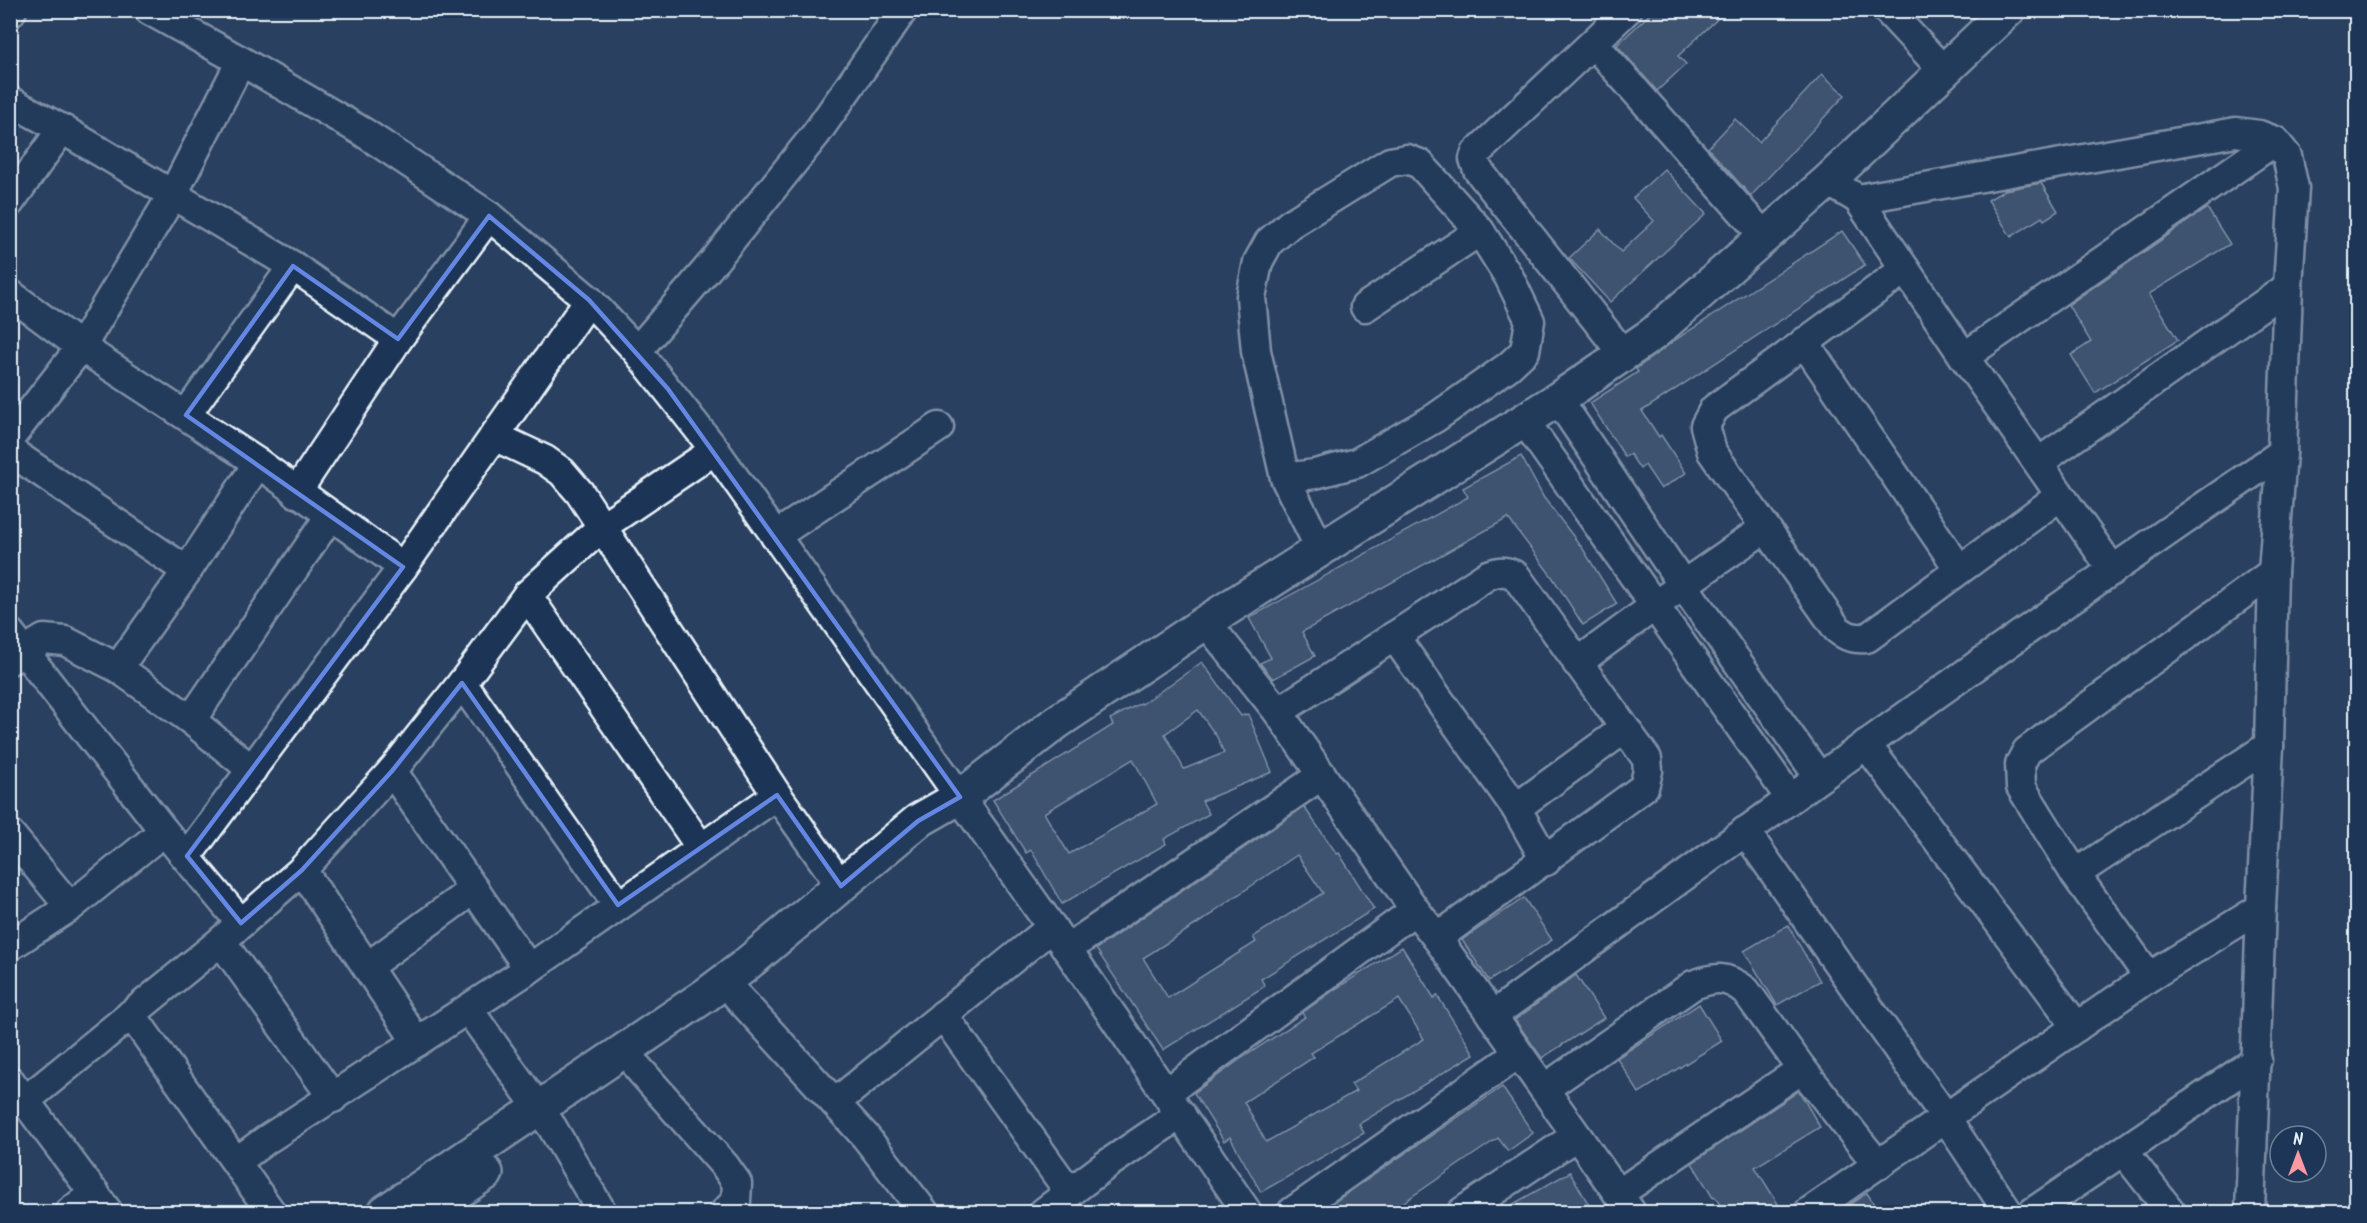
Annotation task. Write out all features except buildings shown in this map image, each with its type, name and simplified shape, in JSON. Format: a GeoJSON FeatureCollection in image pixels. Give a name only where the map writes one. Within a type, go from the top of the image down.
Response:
{"type":"FeatureCollection","features":[{"type":"Feature","properties":{"kind":"main road"},"geometry":{"type":"LineString","coordinates":[[427,1212],[706,995],[918,821],[960,797],[1057,722],[1206,622],[1558,399],[1653,334],[1828,181],[2008,10]]}},
{"type":"Feature","properties":{"kind":"main road"},"geometry":{"type":"LineString","coordinates":[[385,1212],[546,1118],[638,1068],[737,996],[935,835],[960,797]]}},
{"type":"Feature","properties":{"kind":"street"},"geometry":{"type":"LineString","coordinates":[[149,10],[363,132],[489,216],[588,300],[637,351],[715,450],[1059,938],[1248,1212]]}},
{"type":"Feature","properties":{"kind":"street"},"geometry":{"type":"LineString","coordinates":[[637,351],[715,260],[816,134],[903,10]]}},
{"type":"Feature","properties":{"kind":"street"},"geometry":{"type":"LineString","coordinates":[[1624,355],[1478,170],[1474,159],[1476,153],[1627,10]]}},
{"type":"Feature","properties":{"kind":"street"},"geometry":{"type":"LineString","coordinates":[[1887,10],[1943,70]]}},
{"type":"Feature","properties":{"kind":"street"},"geometry":{"type":"LineString","coordinates":[[1593,43],[1765,237]]}},
{"type":"Feature","properties":{"kind":"street"},"geometry":{"type":"LineString","coordinates":[[10,438],[81,347],[173,194],[241,61]]}},
{"type":"Feature","properties":{"kind":"street"},"geometry":{"type":"LineString","coordinates":[[10,102],[62,129],[293,266],[398,339]]}},
{"type":"Feature","properties":{"kind":"street"},"geometry":{"type":"LineString","coordinates":[[10,202],[62,129]]}},
{"type":"Feature","properties":{"kind":"street"},"geometry":{"type":"LineString","coordinates":[[1858,199],[2236,132],[2259,135],[2275,141],[2287,156],[2294,188],[2282,453],[2273,572],[2269,746],[2250,1212]]}},
{"type":"Feature","properties":{"kind":"street"},"geometry":{"type":"LineString","coordinates":[[1964,357],[2275,141]]}},
{"type":"Feature","properties":{"kind":"street"},"geometry":{"type":"LineString","coordinates":[[1285,478],[1315,474],[1357,463],[1435,418],[1509,366],[1525,351],[1530,321],[1509,277],[1480,231],[1420,164],[1407,159],[1390,162],[1290,224],[1269,242],[1258,262],[1251,297],[1256,351],[1285,478],[1321,550]]}},
{"type":"Feature","properties":{"kind":"street"},"geometry":{"type":"LineString","coordinates":[[1828,181],[1858,199],[1964,357],[2112,569]]}},
{"type":"Feature","properties":{"kind":"street"},"geometry":{"type":"LineString","coordinates":[[297,493],[398,339],[489,216]]}},
{"type":"Feature","properties":{"kind":"street"},"geometry":{"type":"LineString","coordinates":[[1365,307],[1480,231]]}},
{"type":"Feature","properties":{"kind":"street"},"geometry":{"type":"LineString","coordinates":[[186,415],[293,266]]}},
{"type":"Feature","properties":{"kind":"street"},"geometry":{"type":"LineString","coordinates":[[1905,268],[1714,409],[1705,426],[1712,452],[1837,629],[1855,639],[1867,638],[2060,496]]}},
{"type":"Feature","properties":{"kind":"street"},"geometry":{"type":"LineString","coordinates":[[2039,462],[2288,287]]}},
{"type":"Feature","properties":{"kind":"street"},"geometry":{"type":"LineString","coordinates":[[10,294],[81,347],[258,463],[403,567]]}},
{"type":"Feature","properties":{"kind":"street"},"geometry":{"type":"LineString","coordinates":[[187,856],[403,567],[588,300]]}},
{"type":"Feature","properties":{"kind":"street"},"geometry":{"type":"LineString","coordinates":[[1804,342],[1959,569]]}},
{"type":"Feature","properties":{"kind":"street"},"geometry":{"type":"LineString","coordinates":[[1558,399],[1683,585],[1819,777]]}},
{"type":"Feature","properties":{"kind":"street"},"geometry":{"type":"LineString","coordinates":[[1524,420],[1790,798]]}},
{"type":"Feature","properties":{"kind":"street"},"geometry":{"type":"LineString","coordinates":[[776,536],[939,427]]}},
{"type":"Feature","properties":{"kind":"street"},"geometry":{"type":"LineString","coordinates":[[494,436],[545,460],[562,472],[603,526],[777,795],[841,886]]}},
{"type":"Feature","properties":{"kind":"street"},"geometry":{"type":"LineString","coordinates":[[70,1212],[101,1203],[19,1090],[131,1014],[302,870],[392,771],[462,683],[527,595],[603,526],[715,450]]}},
{"type":"Feature","properties":{"kind":"street"},"geometry":{"type":"LineString","coordinates":[[10,451],[188,571]]}},
{"type":"Feature","properties":{"kind":"street"},"geometry":{"type":"LineString","coordinates":[[1492,1016],[1819,777],[2112,569],[2282,453]]}},
{"type":"Feature","properties":{"kind":"street"},"geometry":{"type":"LineString","coordinates":[[118,669],[188,571],[258,463]]}},
{"type":"Feature","properties":{"kind":"street"},"geometry":{"type":"LineString","coordinates":[[191,720],[330,516]]}},
{"type":"Feature","properties":{"kind":"street"},"geometry":{"type":"LineString","coordinates":[[1577,663],[1765,528]]}},
{"type":"Feature","properties":{"kind":"street"},"geometry":{"type":"LineString","coordinates":[[1278,712],[1488,575],[1508,571],[1516,576],[1647,759],[1648,771],[1644,788],[1437,938]]}},
{"type":"Feature","properties":{"kind":"street"},"geometry":{"type":"LineString","coordinates":[[2149,977],[2075,874],[2021,787],[2020,764],[2027,751],[2273,572]]}},
{"type":"Feature","properties":{"kind":"street"},"geometry":{"type":"LineString","coordinates":[[527,595],[701,848]]}},
{"type":"Feature","properties":{"kind":"street"},"geometry":{"type":"LineString","coordinates":[[1206,622],[1278,712],[1415,910],[1624,1203],[1802,1069]]}},
{"type":"Feature","properties":{"kind":"street"},"geometry":{"type":"LineString","coordinates":[[1394,636],[1516,808],[1546,861]]}},
{"type":"Feature","properties":{"kind":"street"},"geometry":{"type":"LineString","coordinates":[[252,770],[191,720],[118,669],[57,639],[44,639],[15,647],[164,831],[187,856],[333,1098]]}},
{"type":"Feature","properties":{"kind":"street"},"geometry":{"type":"LineString","coordinates":[[462,683],[618,905]]}},
{"type":"Feature","properties":{"kind":"street"},"geometry":{"type":"LineString","coordinates":[[1516,808],[1624,729]]}},
{"type":"Feature","properties":{"kind":"street"},"geometry":{"type":"LineString","coordinates":[[1866,744],[2078,1027]]}},
{"type":"Feature","properties":{"kind":"street"},"geometry":{"type":"LineString","coordinates":[[2075,874],[2269,746]]}},
{"type":"Feature","properties":{"kind":"street"},"geometry":{"type":"LineString","coordinates":[[392,771],[529,969]]}},
{"type":"Feature","properties":{"kind":"street"},"geometry":{"type":"LineString","coordinates":[[835,1103],[943,1015],[1059,938],[1322,775]]}},
{"type":"Feature","properties":{"kind":"street"},"geometry":{"type":"LineString","coordinates":[[236,1162],[266,1140],[529,969],[777,795]]}},
{"type":"Feature","properties":{"kind":"street"},"geometry":{"type":"LineString","coordinates":[[10,946],[70,907],[164,831]]}},
{"type":"Feature","properties":{"kind":"street"},"geometry":{"type":"LineString","coordinates":[[1745,831],[1946,1118],[2008,1212]]}},
{"type":"Feature","properties":{"kind":"street"},"geometry":{"type":"LineString","coordinates":[[10,834],[70,907]]}},
{"type":"Feature","properties":{"kind":"street"},"geometry":{"type":"LineString","coordinates":[[302,870],[417,1042]]}},
{"type":"Feature","properties":{"kind":"street"},"geometry":{"type":"LineString","coordinates":[[367,967],[474,889]]}},
{"type":"Feature","properties":{"kind":"street"},"geometry":{"type":"LineString","coordinates":[[1809,1212],[2149,977],[2261,908]]}},
{"type":"Feature","properties":{"kind":"street"},"geometry":{"type":"LineString","coordinates":[[1044,1212],[1146,1137],[1174,1103],[1415,910]]}},
{"type":"Feature","properties":{"kind":"street"},"geometry":{"type":"LineString","coordinates":[[1544,1089],[1693,985],[1712,978],[1736,982],[1746,991],[1802,1069],[1878,1166]]}},
{"type":"Feature","properties":{"kind":"street"},"geometry":{"type":"LineString","coordinates":[[737,996],[865,1137],[913,1209]]}},
{"type":"Feature","properties":{"kind":"street"},"geometry":{"type":"LineString","coordinates":[[468,1009],[546,1118],[602,1212]]}},
{"type":"Feature","properties":{"kind":"street"},"geometry":{"type":"LineString","coordinates":[[131,1014],[271,1212]]}},
{"type":"Feature","properties":{"kind":"street"},"geometry":{"type":"LineString","coordinates":[[943,1015],[1070,1193]]}},
{"type":"Feature","properties":{"kind":"street"},"geometry":{"type":"LineString","coordinates":[[1292,1212],[1518,1054]]}},
{"type":"Feature","properties":{"kind":"street"},"geometry":{"type":"LineString","coordinates":[[2033,1212],[2256,1060]]}},
{"type":"Feature","properties":{"kind":"street"},"geometry":{"type":"LineString","coordinates":[[638,1068],[726,1166],[733,1177],[738,1189],[737,1196],[725,1212]]}},
{"type":"Feature","properties":{"kind":"street"},"geometry":{"type":"LineString","coordinates":[[1462,1212],[1576,1136]]}},
{"type":"Feature","properties":{"kind":"street"},"geometry":{"type":"LineString","coordinates":[[2124,1152],[2171,1212]]}},
{"type":"Feature","properties":{"kind":"highlighted area"},"geometry":{"type":"Polygon","coordinates":[[[489,216],[589,300],[668,389],[960,797],[918,821],[841,886],[777,795],[618,905],[462,683],[392,771],[302,870],[241,923],[187,856],[403,567],[186,415],[293,266],[398,339],[489,216]]]}}]}
